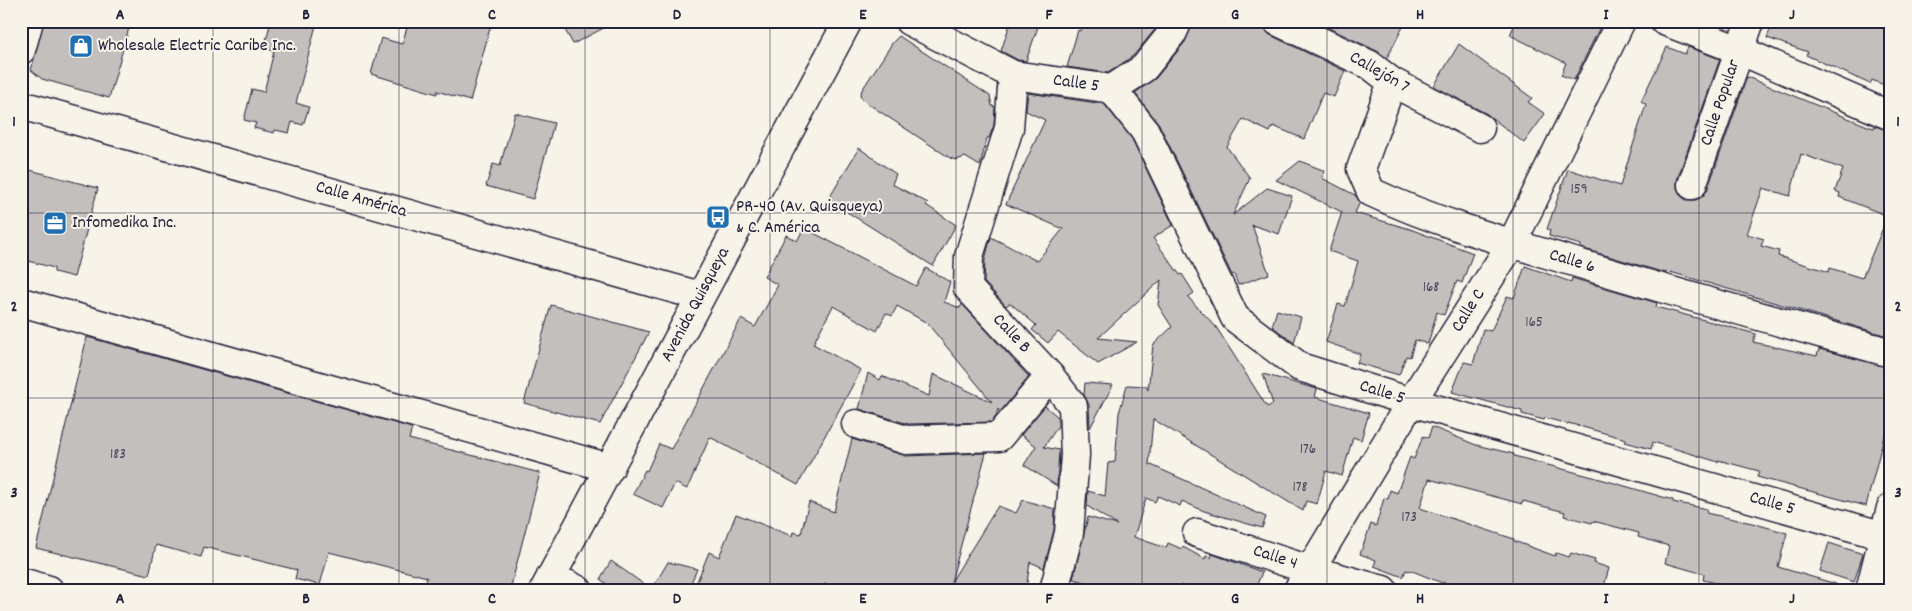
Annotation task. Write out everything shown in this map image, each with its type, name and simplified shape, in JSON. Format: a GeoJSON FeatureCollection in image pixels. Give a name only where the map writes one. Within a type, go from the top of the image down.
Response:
{"type":"FeatureCollection","features":[{"type":"Feature","properties":{"kind":"street"},"geometry":{"type":"LineString","coordinates":[[21,50],[29,21]]}},
{"type":"Feature","properties":{"kind":"street","name":"Avenida Quisqueya"},"geometry":{"type":"LineString","coordinates":[[547,583],[848,21]]}},
{"type":"Feature","properties":{"kind":"street","name":"Calle 5"},"geometry":{"type":"LineString","coordinates":[[909,21],[1013,75],[1112,89],[1146,131],[1235,318],[1300,367],[1411,402],[1888,538]]}},
{"type":"Feature","properties":{"kind":"street"},"geometry":{"type":"LineString","coordinates":[[1112,89],[1144,68],[1173,32],[1178,21]]}},
{"type":"Feature","properties":{"kind":"street","name":"Callejón 7"},"geometry":{"type":"LineString","coordinates":[[1277,21],[1370,65],[1392,82],[1480,128]]}},
{"type":"Feature","properties":{"kind":"street","name":"Calle C"},"geometry":{"type":"LineString","coordinates":[[1304,580],[1411,402],[1512,243],[1621,21]]}},
{"type":"Feature","properties":{"kind":"street"},"geometry":{"type":"LineString","coordinates":[[1664,21],[1739,50],[1891,116]]}},
{"type":"Feature","properties":{"kind":"street","name":"Calle Popular"},"geometry":{"type":"LineString","coordinates":[[1692,185],[1750,21]]}},
{"type":"Feature","properties":{"kind":"street","name":"Calle B"},"geometry":{"type":"LineString","coordinates":[[1013,75],[1009,128],[969,256],[968,288],[1050,376],[1073,406],[1075,455],[1069,533],[1054,590]]}},
{"type":"Feature","properties":{"kind":"street","name":"Calle 6"},"geometry":{"type":"LineString","coordinates":[[1392,82],[1361,169],[1371,192],[1404,208],[1512,243],[1668,291],[1891,353]]}},
{"type":"Feature","properties":{"kind":"street","name":"Calle América"},"geometry":{"type":"LineString","coordinates":[[21,105],[700,296]]}},
{"type":"Feature","properties":{"kind":"street"},"geometry":{"type":"LineString","coordinates":[[21,302],[610,468]]}},
{"type":"Feature","properties":{"kind":"street"},"geometry":{"type":"LineString","coordinates":[[856,424],[906,440],[999,437],[1050,376]]}},
{"type":"Feature","properties":{"kind":"street"},"geometry":{"type":"LineString","coordinates":[[1870,590],[1888,538],[1891,508]]}},
{"type":"Feature","properties":{"kind":"street","name":"Calle 4"},"geometry":{"type":"LineString","coordinates":[[1197,533],[1304,580],[1383,590]]}},
{"type":"Feature","properties":{"kind":"street"},"geometry":{"type":"LineString","coordinates":[[21,582],[49,590]]}},
{"type":"Feature","properties":{"kind":"street"},"geometry":{"type":"LineString","coordinates":[[547,583],[578,590]]}},
{"type":"Feature","properties":{"kind":"building","name":"Wholesale Electric Caribe Inc."},"geometry":{"type":"Polygon","coordinates":[[[44,21],[131,21],[109,98],[42,79],[31,70],[44,21]]]}},
{"type":"Feature","properties":{"kind":"building"},"geometry":{"type":"Polygon","coordinates":[[[271,21],[317,21],[296,103],[309,107],[303,125],[292,122],[289,133],[275,130],[274,133],[254,128],[256,123],[244,120],[252,89],[264,92],[274,51],[264,48],[271,21]]]}},
{"type":"Feature","properties":{"kind":"building"},"geometry":{"type":"Polygon","coordinates":[[[409,21],[492,21],[470,101],[437,91],[437,94],[371,74],[381,38],[402,44],[409,21]]]}},
{"type":"Feature","properties":{"kind":"building"},"geometry":{"type":"Polygon","coordinates":[[[560,21],[617,21],[573,44],[560,21]]]}},
{"type":"Feature","properties":{"kind":"building"},"geometry":{"type":"Polygon","coordinates":[[[1011,21],[1040,21],[1026,61],[1018,60],[1001,51],[1011,21]]]}},
{"type":"Feature","properties":{"kind":"building"},"geometry":{"type":"Polygon","coordinates":[[[1084,21],[1139,21],[1157,27],[1133,56],[1108,73],[1067,67],[1078,30],[1080,31],[1084,21]]]}},
{"type":"Feature","properties":{"kind":"building"},"geometry":{"type":"Polygon","coordinates":[[[1193,21],[1262,21],[1264,29],[1270,35],[1345,71],[1334,97],[1323,93],[1304,139],[1273,126],[1270,132],[1243,119],[1227,147],[1250,178],[1233,215],[1267,188],[1292,196],[1279,234],[1252,225],[1269,274],[1238,285],[1159,124],[1135,93],[1156,78],[1185,42],[1193,21]]]}},
{"type":"Feature","properties":{"kind":"building"},"geometry":{"type":"Polygon","coordinates":[[[1314,21],[1406,21],[1387,58],[1377,51],[1314,21]]]}},
{"type":"Feature","properties":{"kind":"building"},"geometry":{"type":"Polygon","coordinates":[[[1516,21],[1603,21],[1574,80],[1561,75],[1566,63],[1510,35],[1516,21]]]}},
{"type":"Feature","properties":{"kind":"building"},"geometry":{"type":"Polygon","coordinates":[[[1773,21],[1891,21],[1891,88],[1872,80],[1870,84],[1806,55],[1808,52],[1767,38],[1773,21]]]}},
{"type":"Feature","properties":{"kind":"building"},"geometry":{"type":"Polygon","coordinates":[[[899,36],[990,96],[992,106],[995,107],[994,125],[989,138],[987,138],[980,166],[965,157],[956,160],[950,158],[864,101],[860,95],[893,42],[899,36]]]}},
{"type":"Feature","properties":{"kind":"building"},"geometry":{"type":"Polygon","coordinates":[[[1459,44],[1532,98],[1528,102],[1545,114],[1524,143],[1487,114],[1434,86],[1459,44]]]}},
{"type":"Feature","properties":{"kind":"building"},"geometry":{"type":"Polygon","coordinates":[[[1667,47],[1685,54],[1688,47],[1720,59],[1677,180],[1677,188],[1680,195],[1686,200],[1695,200],[1702,197],[1707,191],[1747,77],[1870,127],[1874,128],[1875,126],[1891,131],[1891,337],[1667,271],[1666,273],[1655,270],[1581,248],[1581,245],[1549,236],[1550,230],[1547,229],[1568,169],[1620,186],[1646,104],[1641,101],[1667,47]],[[1801,154],[1790,196],[1763,188],[1747,234],[1764,239],[1761,246],[1779,251],[1778,256],[1829,272],[1830,268],[1862,278],[1888,216],[1839,197],[1840,193],[1835,191],[1843,169],[1801,154]]]}},
{"type":"Feature","properties":{"kind":"building"},"geometry":{"type":"Polygon","coordinates":[[[1028,93],[1104,104],[1132,139],[1173,225],[1153,238],[1180,275],[1182,274],[1194,293],[1188,297],[1216,327],[1267,407],[1273,404],[1263,374],[1317,389],[1315,397],[1369,413],[1361,440],[1353,437],[1342,476],[1326,471],[1317,504],[1306,501],[1303,511],[1153,419],[1149,464],[1266,517],[1262,528],[1204,511],[1182,501],[1180,506],[1158,496],[1155,502],[1146,498],[1134,537],[1166,548],[1168,543],[1182,549],[1183,547],[1205,559],[1206,556],[1211,558],[1212,554],[1262,572],[1255,590],[1190,590],[1181,585],[1177,590],[1118,590],[1073,579],[1088,517],[1117,525],[1087,506],[1088,491],[1105,496],[1108,463],[1115,462],[1119,413],[1127,385],[1146,386],[1148,390],[1153,345],[1172,327],[1158,305],[1161,280],[1098,338],[1137,342],[1098,364],[1058,332],[1048,343],[1032,330],[1036,325],[1010,303],[1006,306],[984,282],[985,259],[991,237],[1037,261],[1063,229],[1006,204],[1045,120],[1026,111],[1028,93]]]}},
{"type":"Feature","properties":{"kind":"building"},"geometry":{"type":"Polygon","coordinates":[[[515,113],[554,123],[533,199],[486,186],[493,164],[500,166],[515,113]]]}},
{"type":"Feature","properties":{"kind":"building"},"geometry":{"type":"Polygon","coordinates":[[[859,148],[896,174],[892,184],[928,203],[926,205],[956,225],[933,266],[828,200],[859,148]]]}},
{"type":"Feature","properties":{"kind":"building"},"geometry":{"type":"Polygon","coordinates":[[[1300,161],[1325,171],[1322,178],[1355,195],[1360,202],[1355,213],[1410,229],[1473,253],[1462,283],[1457,281],[1444,315],[1437,312],[1428,344],[1415,340],[1410,357],[1406,356],[1399,375],[1357,363],[1360,354],[1326,342],[1338,304],[1345,306],[1358,261],[1329,251],[1342,212],[1276,180],[1300,161]]]}},
{"type":"Feature","properties":{"kind":"building","name":"Infomedika Inc."},"geometry":{"type":"Polygon","coordinates":[[[26,169],[98,188],[74,277],[54,272],[54,268],[21,259],[21,187],[26,169]]]}},
{"type":"Feature","properties":{"kind":"building"},"geometry":{"type":"Polygon","coordinates":[[[804,228],[916,286],[926,268],[950,282],[944,302],[960,308],[962,304],[1029,377],[1000,412],[998,409],[992,422],[908,424],[859,409],[868,373],[880,380],[882,376],[929,396],[933,374],[992,402],[927,323],[897,306],[892,316],[886,313],[877,331],[833,306],[813,344],[861,370],[798,485],[710,437],[687,489],[675,483],[663,508],[633,494],[645,470],[647,471],[659,444],[671,449],[741,319],[755,327],[778,285],[764,277],[786,235],[797,241],[804,228]]]}},
{"type":"Feature","properties":{"kind":"building"},"geometry":{"type":"Polygon","coordinates":[[[1525,266],[1571,282],[1572,278],[1657,303],[1656,307],[1756,334],[1753,342],[1817,356],[1819,349],[1891,368],[1891,438],[1884,436],[1866,506],[1757,477],[1759,471],[1718,460],[1718,462],[1653,442],[1651,449],[1625,442],[1626,439],[1568,423],[1545,418],[1544,420],[1522,414],[1522,411],[1452,392],[1464,362],[1473,364],[1483,329],[1491,331],[1507,296],[1514,298],[1525,266]]]}},
{"type":"Feature","properties":{"kind":"building"},"geometry":{"type":"Polygon","coordinates":[[[551,305],[649,332],[600,424],[524,403],[551,305]]]}},
{"type":"Feature","properties":{"kind":"building"},"geometry":{"type":"Polygon","coordinates":[[[1277,310],[1301,317],[1294,343],[1272,326],[1277,310]]]}},
{"type":"Feature","properties":{"kind":"building"},"geometry":{"type":"Polygon","coordinates":[[[87,337],[412,428],[409,439],[540,473],[510,590],[424,590],[427,577],[329,552],[320,585],[295,579],[297,570],[204,547],[201,557],[156,545],[149,575],[36,548],[87,337]]]}},
{"type":"Feature","properties":{"kind":"building"},"geometry":{"type":"Polygon","coordinates":[[[1085,383],[1113,385],[1090,428],[1089,405],[1084,395],[1085,383]]]}},
{"type":"Feature","properties":{"kind":"building"},"geometry":{"type":"Polygon","coordinates":[[[1045,406],[1058,417],[1058,426],[1044,447],[1059,450],[1057,486],[1024,465],[1036,446],[1021,435],[1045,406]]]}},
{"type":"Feature","properties":{"kind":"building"},"geometry":{"type":"Polygon","coordinates":[[[1432,427],[1476,445],[1604,480],[1673,500],[1673,502],[1707,509],[1706,513],[1787,533],[1778,567],[1836,584],[1835,590],[1748,590],[1703,580],[1704,574],[1665,563],[1669,546],[1638,537],[1639,533],[1593,521],[1592,523],[1564,516],[1565,512],[1523,501],[1522,504],[1429,479],[1420,508],[1514,539],[1514,541],[1555,556],[1556,553],[1569,557],[1571,553],[1595,560],[1594,563],[1609,568],[1603,590],[1468,590],[1442,583],[1410,570],[1406,570],[1403,577],[1374,566],[1376,560],[1360,554],[1371,524],[1376,526],[1384,498],[1388,499],[1390,490],[1397,493],[1410,457],[1414,459],[1423,436],[1428,438],[1432,427]]]}},
{"type":"Feature","properties":{"kind":"building"},"geometry":{"type":"Polygon","coordinates":[[[852,439],[906,456],[986,453],[951,582],[998,506],[1016,513],[1023,500],[1055,509],[1054,530],[1044,568],[1030,562],[1026,590],[845,590],[824,584],[823,590],[709,590],[696,584],[709,552],[719,557],[736,514],[792,536],[793,532],[801,534],[809,502],[834,512],[852,439]]]}},
{"type":"Feature","properties":{"kind":"building"},"geometry":{"type":"Polygon","coordinates":[[[1829,543],[1863,554],[1854,582],[1820,571],[1829,543]]]}},
{"type":"Feature","properties":{"kind":"building"},"geometry":{"type":"Polygon","coordinates":[[[611,561],[652,590],[615,590],[600,579],[611,561]]]}},
{"type":"Feature","properties":{"kind":"building"},"geometry":{"type":"Polygon","coordinates":[[[668,562],[697,569],[688,590],[670,590],[655,584],[668,562]]]}},
{"type":"Feature","properties":{"kind":"place","name":"Wholesale Electric Caribe Inc."},"geometry":{"type":"Point","coordinates":[81,46]}},
{"type":"Feature","properties":{"kind":"place","name":"PR-40 (Av. Quisqueya) & C. América"},"geometry":{"type":"Point","coordinates":[718,217]}},
{"type":"Feature","properties":{"kind":"place","name":"Infomedika Inc."},"geometry":{"type":"Point","coordinates":[55,223]}}]}
